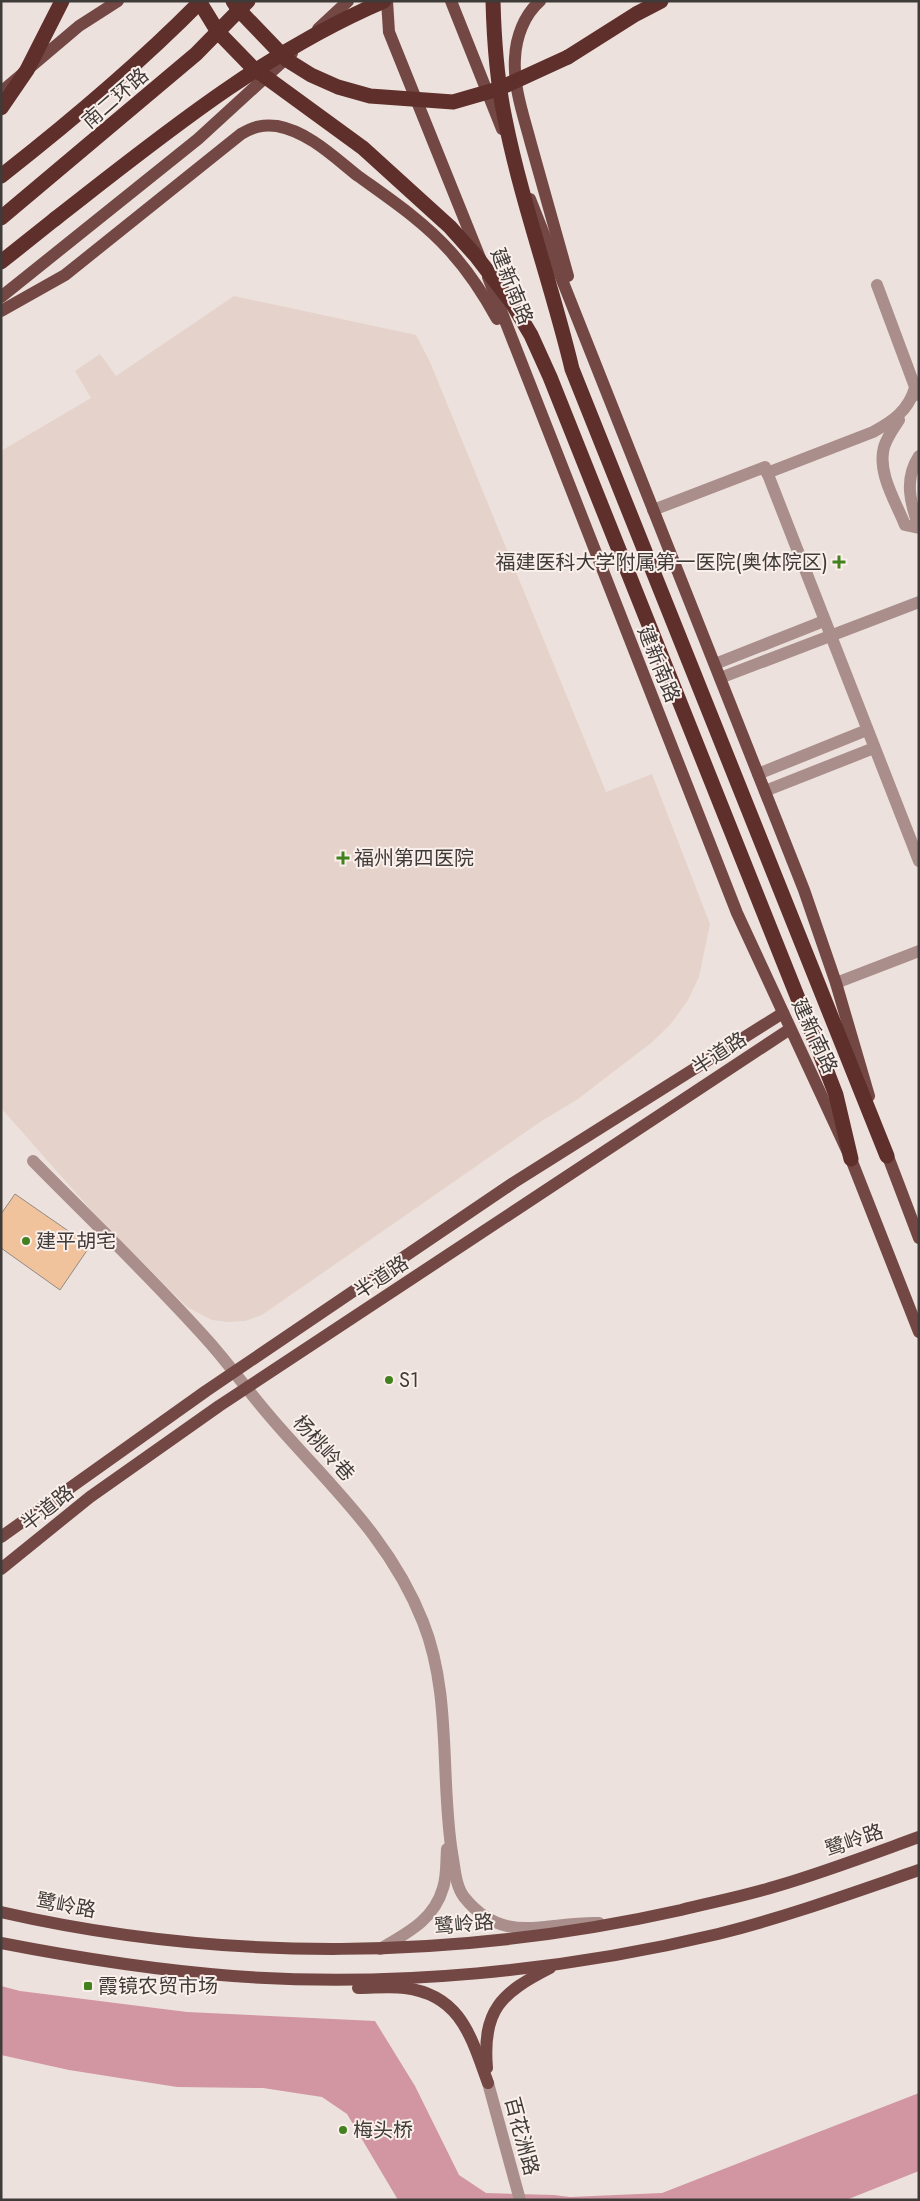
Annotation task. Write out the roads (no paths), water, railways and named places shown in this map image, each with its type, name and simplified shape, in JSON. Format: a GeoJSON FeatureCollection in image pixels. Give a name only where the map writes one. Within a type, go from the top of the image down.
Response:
{"type":"FeatureCollection","features":[{"type":"Feature","properties":{"kind":"highway"},"geometry":{"type":"LineString","coordinates":[[1,108],[27,70],[62,1]]}},
{"type":"Feature","properties":{"kind":"highway"},"geometry":{"type":"LineString","coordinates":[[200,1],[218,32],[252,67],[363,148],[450,227],[476,256],[512,302],[531,336],[550,377],[821,1056],[836,1096],[851,1160]]}},
{"type":"Feature","properties":{"kind":"highway","name":"南二环路"},"geometry":{"type":"LineString","coordinates":[[1,176],[130,68],[173,29],[200,1]]}},
{"type":"Feature","properties":{"kind":"highway"},"geometry":{"type":"LineString","coordinates":[[233,1],[238,9],[287,60],[311,75],[338,87],[370,96],[453,102],[498,89],[568,57],[636,14],[661,1]]}},
{"type":"Feature","properties":{"kind":"highway","name":"南二环路"},"geometry":{"type":"LineString","coordinates":[[1,218],[196,54],[248,1]]}},
{"type":"Feature","properties":{"kind":"highway"},"geometry":{"type":"LineString","coordinates":[[1,262],[155,141],[239,80],[329,27],[386,1]]}},
{"type":"Feature","properties":{"kind":"highway"},"geometry":{"type":"LineString","coordinates":[[493,1],[494,39],[504,117],[520,186],[560,318],[572,369],[887,1156]]}},
{"type":"Feature","properties":{"kind":"main road"},"geometry":{"type":"LineString","coordinates":[[1,92],[79,26],[118,1]]}},
{"type":"Feature","properties":{"kind":"main road"},"geometry":{"type":"LineString","coordinates":[[1,297],[198,139],[348,1]]}},
{"type":"Feature","properties":{"kind":"main road","name":"建新南路"},"geometry":{"type":"LineString","coordinates":[[386,1],[389,32],[533,388],[737,913],[851,1160],[919,1332]]}},
{"type":"Feature","properties":{"kind":"main road","name":"建新南路"},"geometry":{"type":"LineString","coordinates":[[451,1],[808,900],[836,983],[887,1156],[919,1238]]}},
{"type":"Feature","properties":{"kind":"main road"},"geometry":{"type":"LineString","coordinates":[[540,1],[533,7],[520,33],[515,60],[516,78],[524,118],[585,338]]}},
{"type":"Feature","properties":{"kind":"main road"},"geometry":{"type":"LineString","coordinates":[[1,311],[65,275],[241,134],[262,125],[279,126],[296,132],[321,146],[406,212],[449,250],[489,303],[533,388]]}},
{"type":"Feature","properties":{"kind":"main road","name":"半道路"},"geometry":{"type":"LineString","coordinates":[[1,1537],[57,1495],[234,1372],[513,1183],[783,1013]]}},
{"type":"Feature","properties":{"kind":"main road","name":"半道路"},"geometry":{"type":"LineString","coordinates":[[1,1569],[90,1497],[219,1406],[790,1029]]}},
{"type":"Feature","properties":{"kind":"main road","name":"鹭岭路"},"geometry":{"type":"LineString","coordinates":[[1,1912],[77,1928],[219,1944],[380,1949],[461,1944],[536,1936],[620,1923],[777,1886],[919,1837]]}},
{"type":"Feature","properties":{"kind":"main road"},"geometry":{"type":"LineString","coordinates":[[1,1943],[88,1960],[236,1977],[340,1980],[434,1977],[629,1953],[721,1933],[810,1907],[919,1870]]}},
{"type":"Feature","properties":{"kind":"main road"},"geometry":{"type":"LineString","coordinates":[[488,2083],[486,2046],[489,2024],[495,2010],[513,1990],[559,1963]]}},
{"type":"Feature","properties":{"kind":"main road"},"geometry":{"type":"LineString","coordinates":[[340,1980],[354,1988],[414,1989],[447,2004],[466,2026],[488,2083]]}},
{"type":"Feature","properties":{"kind":"street"},"geometry":{"type":"LineString","coordinates":[[877,285],[917,393],[889,435],[882,458],[883,471],[905,525],[919,527],[909,498],[912,472],[919,456]]}},
{"type":"Feature","properties":{"kind":"street"},"geometry":{"type":"LineString","coordinates":[[767,473],[873,432],[897,418],[907,407]]}},
{"type":"Feature","properties":{"kind":"street"},"geometry":{"type":"LineString","coordinates":[[653,510],[765,467],[919,861]]}},
{"type":"Feature","properties":{"kind":"street"},"geometry":{"type":"LineString","coordinates":[[720,678],[919,602]]}},
{"type":"Feature","properties":{"kind":"street"},"geometry":{"type":"LineString","coordinates":[[715,664],[824,621]]}},
{"type":"Feature","properties":{"kind":"street"},"geometry":{"type":"LineString","coordinates":[[758,774],[867,730]]}},
{"type":"Feature","properties":{"kind":"street"},"geometry":{"type":"LineString","coordinates":[[765,791],[874,748]]}},
{"type":"Feature","properties":{"kind":"street"},"geometry":{"type":"LineString","coordinates":[[836,983],[919,951]]}},
{"type":"Feature","properties":{"kind":"street","name":"杨桃岭巷"},"geometry":{"type":"LineString","coordinates":[[33,1160],[209,1342],[271,1418],[379,1540],[401,1574],[413,1598],[433,1650],[437,1674],[448,1829]]}},
{"type":"Feature","properties":{"kind":"street"},"geometry":{"type":"LineString","coordinates":[[448,1829],[458,1885],[462,1894],[471,1905],[491,1920],[513,1929],[579,1922],[620,1923]]}},
{"type":"Feature","properties":{"kind":"street"},"geometry":{"type":"LineString","coordinates":[[380,1949],[422,1923],[434,1910],[444,1887],[448,1829]]}},
{"type":"Feature","properties":{"kind":"street","name":"百花洲路"},"geometry":{"type":"LineString","coordinates":[[488,2083],[520,2197]]}},
{"type":"Feature","properties":{"kind":"place","name":"福建医科大学附属第一医院(奥体院区)"},"geometry":{"type":"Point","coordinates":[839,562]}},
{"type":"Feature","properties":{"kind":"place","name":"福州第四医院"},"geometry":{"type":"Point","coordinates":[343,858]}},
{"type":"Feature","properties":{"kind":"place","name":"建平胡宅"},"geometry":{"type":"Point","coordinates":[26,1241]}},
{"type":"Feature","properties":{"kind":"place","name":"S1"},"geometry":{"type":"Point","coordinates":[389,1380]}},
{"type":"Feature","properties":{"kind":"place","name":"霞镜农贸市场"},"geometry":{"type":"Point","coordinates":[88,1986]}},
{"type":"Feature","properties":{"kind":"place","name":"梅头桥"},"geometry":{"type":"Point","coordinates":[343,2130]}}]}
